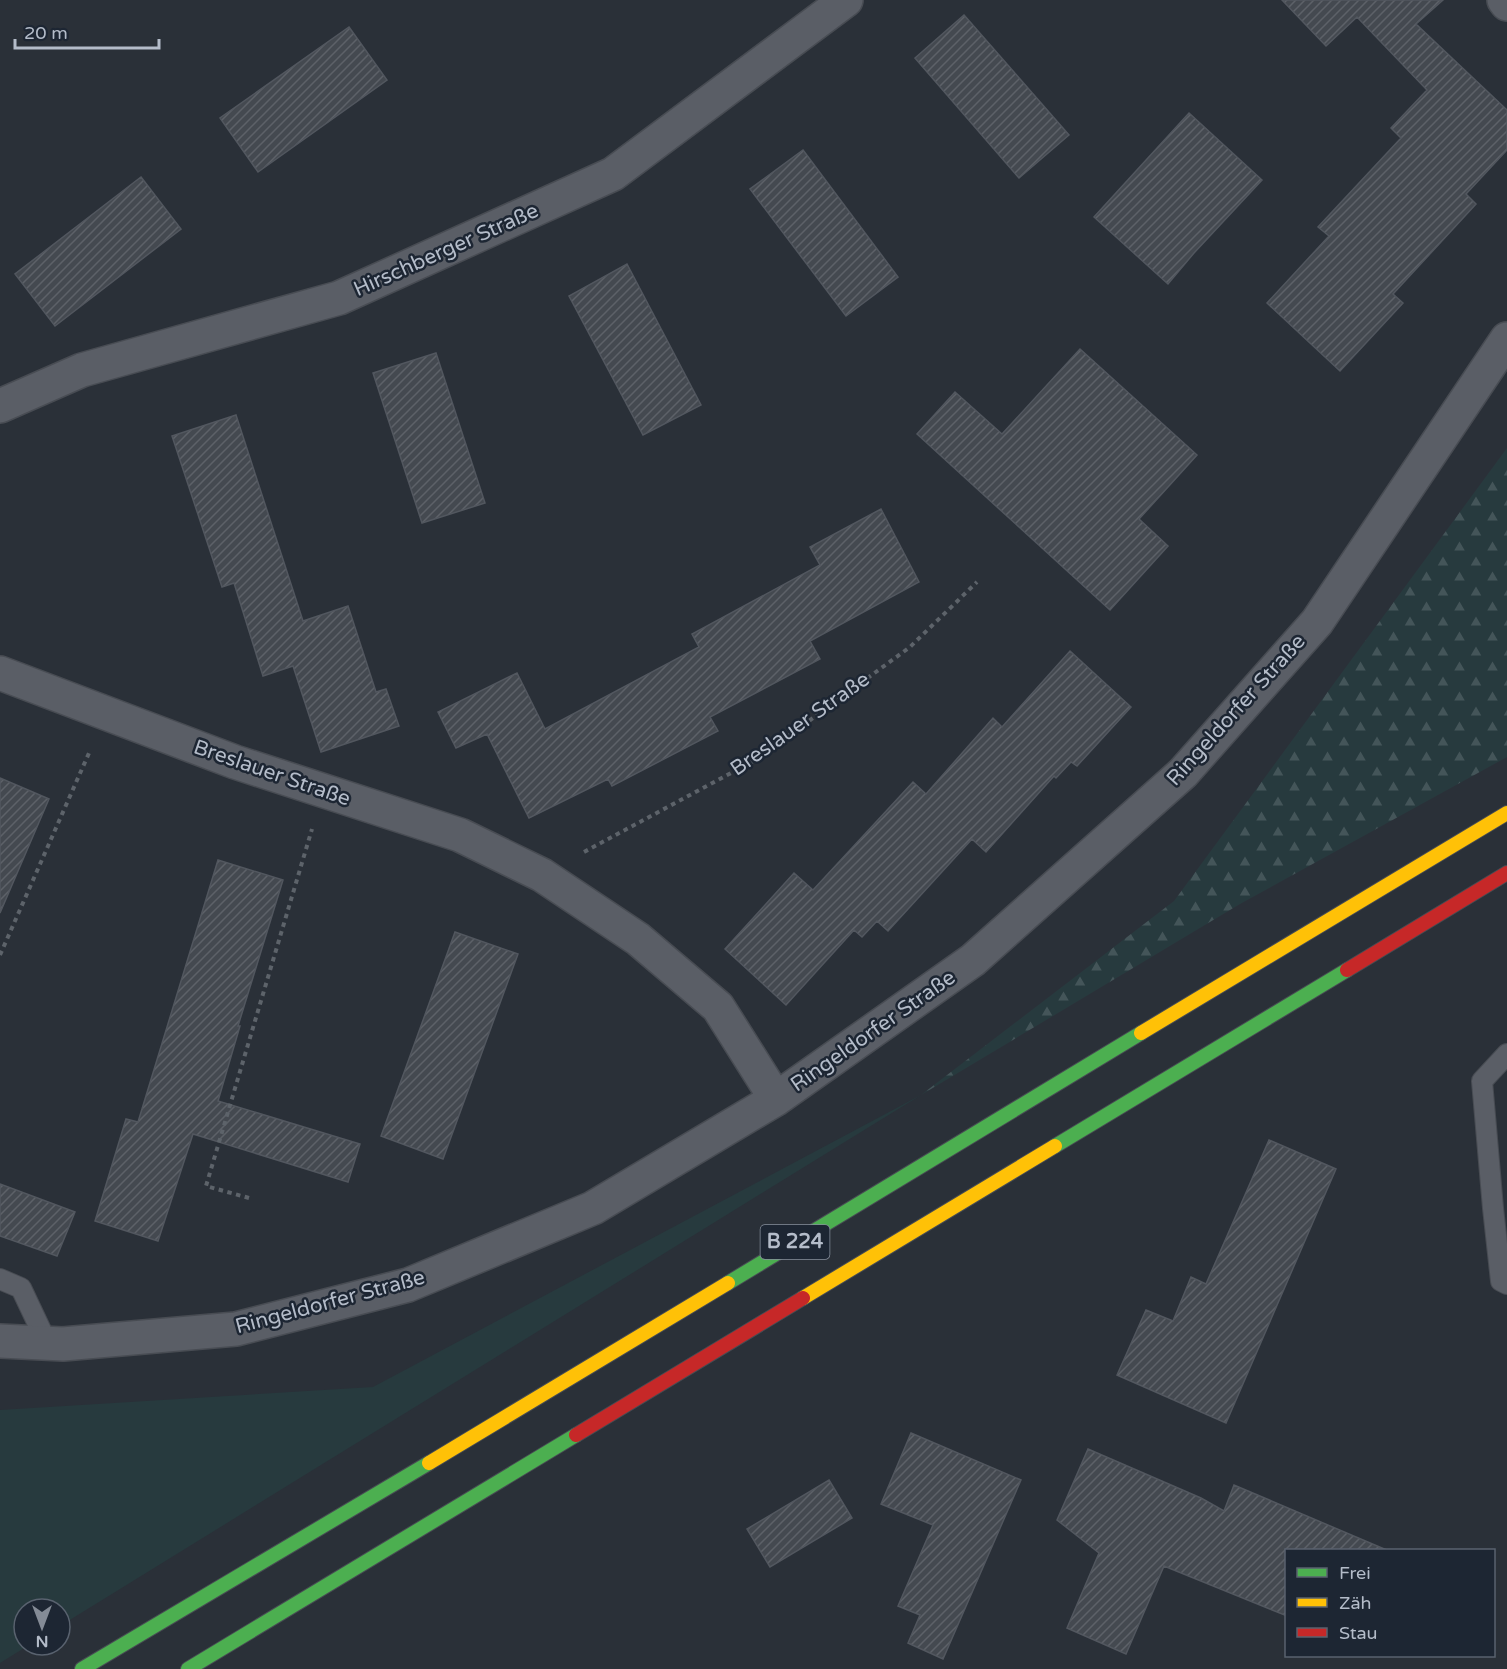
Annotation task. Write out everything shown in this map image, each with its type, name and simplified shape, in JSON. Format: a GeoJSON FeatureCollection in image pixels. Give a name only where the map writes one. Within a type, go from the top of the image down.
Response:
{"type":"FeatureCollection","features":[{"type":"Feature","properties":{"kind":"highway","name":"B 224"},"geometry":{"type":"LineString","coordinates":[[82,1669],[238,1578],[1507,813]]}},
{"type":"Feature","properties":{"kind":"highway","name":"B 224"},"geometry":{"type":"LineString","coordinates":[[188,1669],[1507,873]]}},
{"type":"Feature","properties":{"kind":"street","name":"Hirschberger Straße"},"geometry":{"type":"LineString","coordinates":[[0,406],[82,370],[339,298],[613,174],[846,0]]}},
{"type":"Feature","properties":{"kind":"street"},"geometry":{"type":"LineString","coordinates":[[1504,0],[1507,4]]}},
{"type":"Feature","properties":{"kind":"street","name":"Ringeldorfer Straße"},"geometry":{"type":"LineString","coordinates":[[0,1341],[63,1344],[236,1329],[408,1285],[593,1208],[776,1099],[973,960],[1183,773],[1317,622],[1507,339]]}},
{"type":"Feature","properties":{"kind":"street","name":"Breslauer Straße"},"geometry":{"type":"LineString","coordinates":[[0,673],[235,762],[460,835],[542,875],[638,939],[718,1007],[776,1099]]}},
{"type":"Feature","properties":{"kind":"lane"},"geometry":{"type":"LineString","coordinates":[[1507,1054],[1482,1081],[1501,1281],[1507,1284]]}},
{"type":"Feature","properties":{"kind":"lane"},"geometry":{"type":"LineString","coordinates":[[0,1279],[21,1288],[47,1343]]}},
{"type":"Feature","properties":{"kind":"path","name":"Breslauer Straße"},"geometry":{"type":"LineString","coordinates":[[542,875],[757,759],[910,647],[977,582]]}},
{"type":"Feature","properties":{"kind":"path"},"geometry":{"type":"LineString","coordinates":[[0,955],[106,714]]}},
{"type":"Feature","properties":{"kind":"path"},"geometry":{"type":"LineString","coordinates":[[249,1198],[206,1186],[324,791]]}},
{"type":"Feature","properties":{"kind":"green space"},"geometry":{"type":"Polygon","coordinates":[[[1507,448],[1507,757],[1240,904],[921,1095],[1174,901],[1507,448]]]}},
{"type":"Feature","properties":{"kind":"green space"},"geometry":{"type":"Polygon","coordinates":[[[921,1095],[72,1619],[72,1597],[12,1597],[12,1656],[0,1663],[0,1410],[373,1387],[921,1095]]]}},
{"type":"Feature","properties":{"kind":"building"},"geometry":{"type":"Polygon","coordinates":[[[1282,0],[1443,0],[1416,24],[1507,110],[1507,150],[1466,194],[1476,204],[1393,294],[1403,303],[1340,371],[1267,303],[1329,236],[1318,227],[1401,138],[1391,128],[1427,90],[1357,17],[1326,46],[1282,0]]]}},
{"type":"Feature","properties":{"kind":"building"},"geometry":{"type":"Polygon","coordinates":[[[964,15],[1069,135],[1019,178],[915,58],[964,15]]]}},
{"type":"Feature","properties":{"kind":"building"},"geometry":{"type":"Polygon","coordinates":[[[349,27],[387,80],[258,172],[220,118],[349,27]]]}},
{"type":"Feature","properties":{"kind":"building"},"geometry":{"type":"Polygon","coordinates":[[[1189,113],[1262,180],[1168,284],[1094,217],[1189,113]]]}},
{"type":"Feature","properties":{"kind":"building"},"geometry":{"type":"Polygon","coordinates":[[[803,150],[898,277],[846,316],[750,189],[803,150]]]}},
{"type":"Feature","properties":{"kind":"building"},"geometry":{"type":"Polygon","coordinates":[[[141,177],[181,229],[55,326],[15,274],[141,177]]]}},
{"type":"Feature","properties":{"kind":"building"},"geometry":{"type":"Polygon","coordinates":[[[627,264],[701,405],[643,435],[569,296],[627,264]]]}},
{"type":"Feature","properties":{"kind":"building"},"geometry":{"type":"Polygon","coordinates":[[[1080,349],[1197,455],[1139,519],[1168,546],[1110,610],[917,434],[955,392],[1002,434],[1080,349]]]}},
{"type":"Feature","properties":{"kind":"building"},"geometry":{"type":"Polygon","coordinates":[[[436,353],[485,503],[422,523],[373,373],[436,353]]]}},
{"type":"Feature","properties":{"kind":"building"},"geometry":{"type":"Polygon","coordinates":[[[236,415],[303,621],[348,606],[376,692],[386,689],[399,726],[321,752],[293,666],[263,676],[234,583],[222,587],[172,436],[236,415]]]}},
{"type":"Feature","properties":{"kind":"building"},"geometry":{"type":"Polygon","coordinates":[[[881,509],[919,582],[810,641],[820,659],[710,717],[718,731],[612,786],[608,779],[529,818],[487,734],[456,748],[438,712],[517,673],[545,729],[699,647],[692,634],[820,565],[810,547],[881,509]]]}},
{"type":"Feature","properties":{"kind":"building"},"geometry":{"type":"Polygon","coordinates":[[[1070,651],[1131,707],[1077,766],[1071,762],[1056,778],[1054,776],[986,852],[972,839],[888,931],[877,921],[862,937],[854,930],[786,1005],[725,949],[794,873],[813,890],[913,782],[926,794],[993,718],[1002,727],[1070,651]]]}},
{"type":"Feature","properties":{"kind":"building"},"geometry":{"type":"Polygon","coordinates":[[[0,778],[49,799],[0,913],[0,778]]]}},
{"type":"Feature","properties":{"kind":"building"},"geometry":{"type":"Polygon","coordinates":[[[218,860],[283,880],[238,1026],[240,1026],[218,1101],[360,1144],[348,1182],[193,1134],[158,1241],[95,1221],[126,1119],[138,1122],[218,860]]]}},
{"type":"Feature","properties":{"kind":"building"},"geometry":{"type":"Polygon","coordinates":[[[455,932],[518,954],[443,1159],[381,1136],[455,932]]]}},
{"type":"Feature","properties":{"kind":"building"},"geometry":{"type":"Polygon","coordinates":[[[1269,1140],[1336,1169],[1226,1423],[1117,1375],[1146,1310],[1173,1321],[1191,1277],[1206,1284],[1269,1140]]]}},
{"type":"Feature","properties":{"kind":"building"},"geometry":{"type":"Polygon","coordinates":[[[0,1184],[75,1212],[57,1256],[0,1236],[0,1184]]]}},
{"type":"Feature","properties":{"kind":"building"},"geometry":{"type":"Polygon","coordinates":[[[911,1433],[1021,1480],[943,1659],[908,1643],[920,1615],[898,1606],[933,1525],[881,1504],[911,1433]]]}},
{"type":"Feature","properties":{"kind":"building"},"geometry":{"type":"Polygon","coordinates":[[[1088,1449],[1201,1498],[1224,1511],[1234,1485],[1384,1549],[1285,1549],[1285,1615],[1164,1566],[1126,1654],[1067,1628],[1099,1553],[1057,1520],[1088,1449]]]}},
{"type":"Feature","properties":{"kind":"building"},"geometry":{"type":"Polygon","coordinates":[[[829,1480],[852,1518],[770,1567],[747,1529],[829,1480]]]}},
{"type":"Feature","properties":{"kind":"traffic: fast"},"geometry":{"type":"LineString","coordinates":[[1055,1146],[1347,970]]}},
{"type":"Feature","properties":{"kind":"traffic: fast"},"geometry":{"type":"LineString","coordinates":[[728,1283],[1141,1033]]}},
{"type":"Feature","properties":{"kind":"traffic: fast"},"geometry":{"type":"LineString","coordinates":[[188,1669],[576,1435]]}},
{"type":"Feature","properties":{"kind":"traffic: fast"},"geometry":{"type":"LineString","coordinates":[[82,1669],[429,1463]]}},
{"type":"Feature","properties":{"kind":"traffic: slow"},"geometry":{"type":"LineString","coordinates":[[1141,1033],[1507,813]]}},
{"type":"Feature","properties":{"kind":"traffic: slow"},"geometry":{"type":"LineString","coordinates":[[803,1298],[1055,1146]]}},
{"type":"Feature","properties":{"kind":"traffic: slow"},"geometry":{"type":"LineString","coordinates":[[429,1463],[728,1283]]}},
{"type":"Feature","properties":{"kind":"traffic: jam"},"geometry":{"type":"LineString","coordinates":[[1347,970],[1507,873]]}},
{"type":"Feature","properties":{"kind":"traffic: jam"},"geometry":{"type":"LineString","coordinates":[[576,1435],[803,1298]]}}]}
